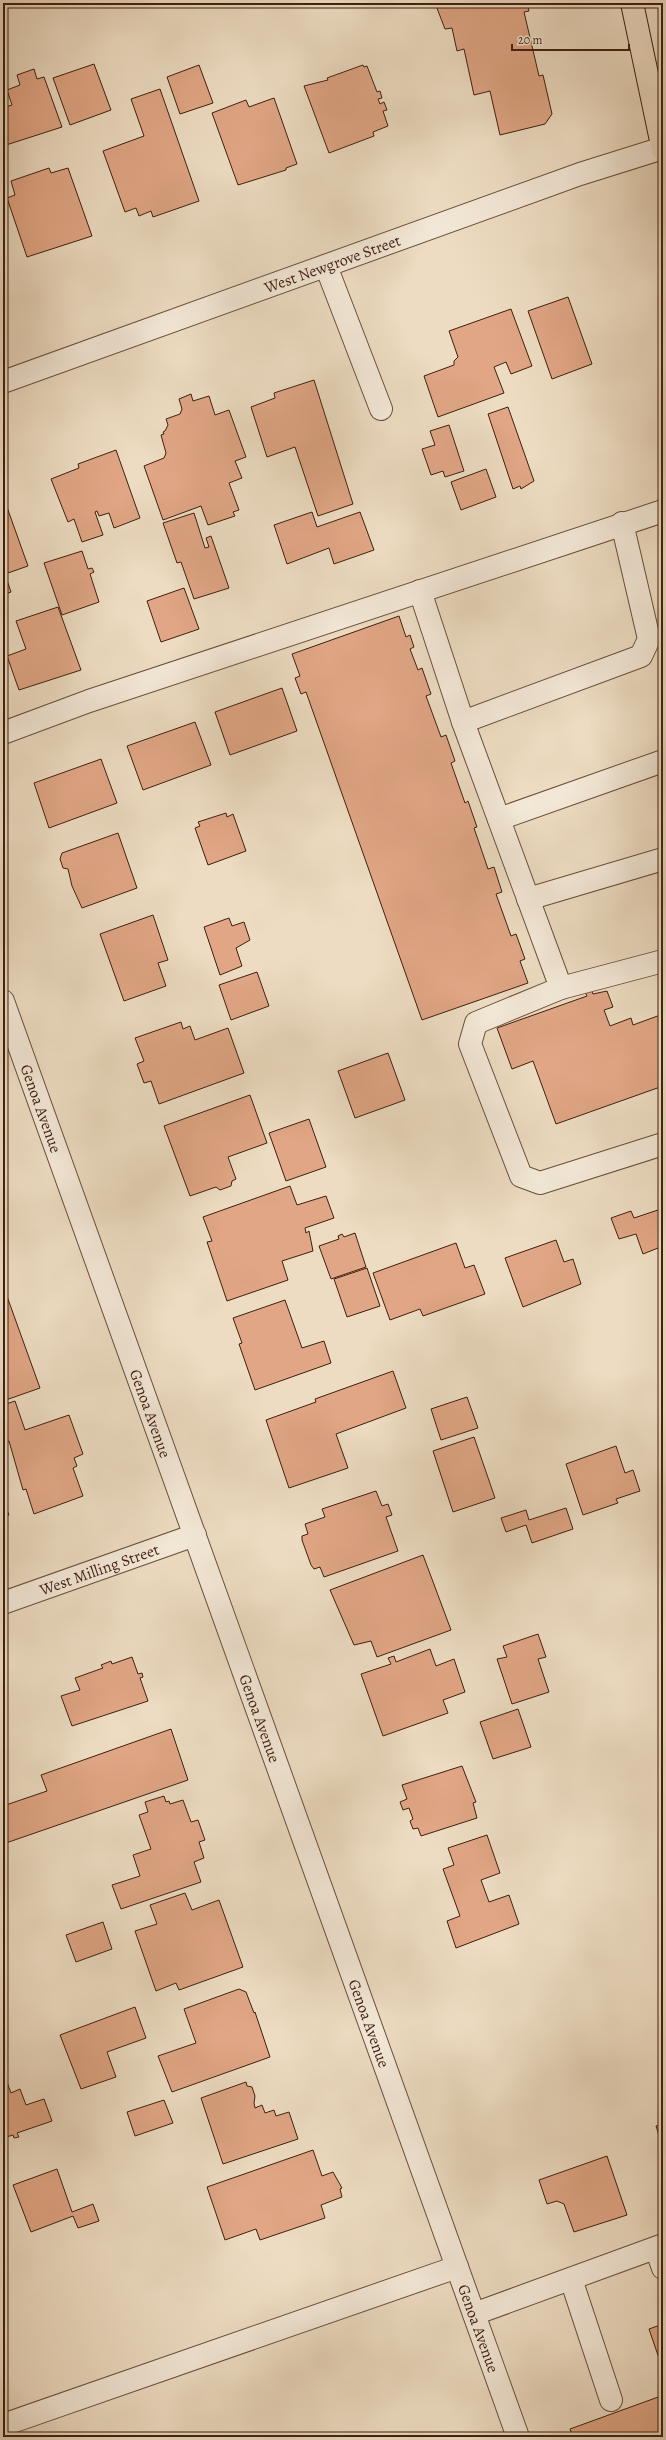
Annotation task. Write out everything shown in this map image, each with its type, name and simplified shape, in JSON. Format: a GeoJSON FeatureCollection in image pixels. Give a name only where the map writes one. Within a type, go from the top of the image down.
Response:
{"type":"FeatureCollection","features":[{"type":"Feature","properties":{"kind":"main road"},"geometry":{"type":"LineString","coordinates":[[632,3],[663,149]]}},
{"type":"Feature","properties":{"kind":"street","name":"West Newgrove Street"},"geometry":{"type":"LineString","coordinates":[[3,382],[580,174],[663,149]]}},
{"type":"Feature","properties":{"kind":"street"},"geometry":{"type":"LineString","coordinates":[[326,266],[381,409]]}},
{"type":"Feature","properties":{"kind":"street"},"geometry":{"type":"LineString","coordinates":[[3,733],[89,701],[622,523],[663,511]]}},
{"type":"Feature","properties":{"kind":"street"},"geometry":{"type":"LineString","coordinates":[[464,722],[641,656],[649,639],[622,523]]}},
{"type":"Feature","properties":{"kind":"street"},"geometry":{"type":"LineString","coordinates":[[420,591],[464,722],[560,988]]}},
{"type":"Feature","properties":{"kind":"street"},"geometry":{"type":"LineString","coordinates":[[499,819],[663,761]]}},
{"type":"Feature","properties":{"kind":"street"},"geometry":{"type":"LineString","coordinates":[[528,899],[663,859]]}},
{"type":"Feature","properties":{"kind":"street"},"geometry":{"type":"LineString","coordinates":[[663,961],[560,988],[476,1023],[470,1044],[521,1176],[540,1183],[663,1144]]}},
{"type":"Feature","properties":{"kind":"street","name":"Genoa Avenue"},"geometry":{"type":"LineString","coordinates":[[3,1000],[518,2437]]}},
{"type":"Feature","properties":{"kind":"street","name":"West Milling Street"},"geometry":{"type":"LineString","coordinates":[[3,1603],[195,1535]]}},
{"type":"Feature","properties":{"kind":"street"},"geometry":{"type":"LineString","coordinates":[[474,2314],[570,2278],[661,2254]]}},
{"type":"Feature","properties":{"kind":"street"},"geometry":{"type":"LineString","coordinates":[[3,2425],[457,2267]]}},
{"type":"Feature","properties":{"kind":"street"},"geometry":{"type":"LineString","coordinates":[[570,2278],[611,2400]]}},
{"type":"Feature","properties":{"kind":"building"},"geometry":{"type":"Polygon","coordinates":[[[435,3],[527,3],[529,11],[524,12],[539,76],[543,75],[552,114],[545,124],[500,135],[490,91],[474,95],[464,49],[457,51],[452,28],[445,29],[435,3]]]}},
{"type":"Feature","properties":{"kind":"building"},"geometry":{"type":"Polygon","coordinates":[[[94,64],[111,110],[70,125],[53,78],[94,64]]]}},
{"type":"Feature","properties":{"kind":"building"},"geometry":{"type":"Polygon","coordinates":[[[199,65],[213,103],[180,114],[167,77],[199,65]]]}},
{"type":"Feature","properties":{"kind":"building"},"geometry":{"type":"Polygon","coordinates":[[[363,65],[364,67],[367,66],[377,92],[380,91],[382,98],[378,99],[380,104],[384,102],[387,110],[383,111],[388,126],[373,132],[374,136],[329,153],[304,86],[328,80],[327,78],[363,65]]]}},
{"type":"Feature","properties":{"kind":"building"},"geometry":{"type":"Polygon","coordinates":[[[34,69],[37,79],[44,77],[62,127],[3,146],[3,108],[12,105],[7,90],[20,85],[17,75],[34,69]]]}},
{"type":"Feature","properties":{"kind":"building"},"geometry":{"type":"Polygon","coordinates":[[[160,89],[199,201],[153,217],[151,211],[139,216],[136,208],[125,212],[103,151],[144,136],[131,99],[160,89]]]}},
{"type":"Feature","properties":{"kind":"building"},"geometry":{"type":"Polygon","coordinates":[[[274,98],[297,164],[286,168],[286,170],[238,185],[212,113],[246,100],[249,107],[274,98]]]}},
{"type":"Feature","properties":{"kind":"building"},"geometry":{"type":"Polygon","coordinates":[[[49,168],[51,173],[68,168],[92,236],[27,257],[7,198],[15,195],[11,181],[49,168]]]}},
{"type":"Feature","properties":{"kind":"building"},"geometry":{"type":"Polygon","coordinates":[[[568,297],[592,364],[552,379],[528,311],[568,297]]]}},
{"type":"Feature","properties":{"kind":"building"},"geometry":{"type":"Polygon","coordinates":[[[511,309],[532,366],[511,374],[506,362],[494,367],[504,393],[438,417],[424,376],[454,365],[454,361],[458,357],[449,331],[511,309]]]}},
{"type":"Feature","properties":{"kind":"building"},"geometry":{"type":"Polygon","coordinates":[[[314,380],[353,504],[318,516],[295,447],[267,457],[251,407],[275,398],[274,393],[314,380]]]}},
{"type":"Feature","properties":{"kind":"building"},"geometry":{"type":"Polygon","coordinates":[[[191,394],[193,401],[209,396],[215,415],[229,410],[246,457],[235,461],[242,478],[229,483],[239,510],[233,512],[235,516],[208,525],[201,506],[163,520],[144,466],[164,458],[166,453],[161,435],[164,434],[163,432],[168,425],[166,419],[180,414],[182,409],[179,399],[191,394]]]}},
{"type":"Feature","properties":{"kind":"building"},"geometry":{"type":"Polygon","coordinates":[[[508,407],[534,481],[521,489],[520,486],[513,489],[488,414],[508,407]]]}},
{"type":"Feature","properties":{"kind":"building"},"geometry":{"type":"Polygon","coordinates":[[[449,425],[464,471],[445,477],[443,471],[431,475],[422,449],[435,445],[430,431],[449,425]]]}},
{"type":"Feature","properties":{"kind":"building"},"geometry":{"type":"Polygon","coordinates":[[[116,450],[140,518],[114,528],[109,513],[99,516],[97,511],[95,512],[103,535],[82,542],[74,519],[68,522],[51,479],[79,468],[78,464],[116,450]]]}},
{"type":"Feature","properties":{"kind":"building"},"geometry":{"type":"Polygon","coordinates":[[[486,469],[496,497],[461,510],[451,482],[486,469]]]}},
{"type":"Feature","properties":{"kind":"building"},"geometry":{"type":"Polygon","coordinates":[[[3,496],[28,566],[5,574],[11,592],[3,595],[3,496]]]}},
{"type":"Feature","properties":{"kind":"building"},"geometry":{"type":"Polygon","coordinates":[[[312,512],[317,527],[360,512],[374,550],[334,564],[329,548],[287,564],[274,525],[312,512]]]}},
{"type":"Feature","properties":{"kind":"building"},"geometry":{"type":"Polygon","coordinates":[[[194,513],[205,548],[209,547],[206,538],[211,536],[229,588],[194,599],[181,562],[177,563],[163,523],[194,513]]]}},
{"type":"Feature","properties":{"kind":"building"},"geometry":{"type":"Polygon","coordinates":[[[82,551],[88,569],[92,568],[94,572],[90,574],[99,602],[62,615],[44,563],[82,551]]]}},
{"type":"Feature","properties":{"kind":"building"},"geometry":{"type":"Polygon","coordinates":[[[184,588],[199,629],[161,642],[147,601],[184,588]]]}},
{"type":"Feature","properties":{"kind":"building"},"geometry":{"type":"Polygon","coordinates":[[[58,607],[81,670],[19,690],[7,656],[26,649],[16,621],[58,607]]]}},
{"type":"Feature","properties":{"kind":"building"},"geometry":{"type":"Polygon","coordinates":[[[399,616],[406,637],[410,635],[414,647],[410,649],[418,670],[422,668],[431,694],[426,696],[441,737],[446,735],[455,761],[451,763],[465,803],[468,801],[477,827],[474,828],[488,869],[494,867],[502,892],[496,894],[511,936],[516,934],[525,959],[520,961],[528,983],[422,1020],[306,692],[301,694],[295,678],[300,676],[292,654],[399,616]]]}},
{"type":"Feature","properties":{"kind":"building"},"geometry":{"type":"Polygon","coordinates":[[[282,688],[297,731],[230,755],[215,712],[282,688]]]}},
{"type":"Feature","properties":{"kind":"building"},"geometry":{"type":"Polygon","coordinates":[[[195,722],[211,765],[143,790],[127,746],[195,722]]]}},
{"type":"Feature","properties":{"kind":"building"},"geometry":{"type":"Polygon","coordinates":[[[101,759],[117,803],[49,828],[34,783],[101,759]]]}},
{"type":"Feature","properties":{"kind":"building"},"geometry":{"type":"Polygon","coordinates":[[[226,813],[227,817],[233,814],[246,851],[208,865],[195,828],[200,826],[198,822],[226,813]]]}},
{"type":"Feature","properties":{"kind":"building"},"geometry":{"type":"Polygon","coordinates":[[[118,833],[137,888],[82,908],[72,886],[68,869],[63,868],[60,859],[62,853],[118,833]]]}},
{"type":"Feature","properties":{"kind":"building"},"geometry":{"type":"Polygon","coordinates":[[[153,915],[168,960],[158,963],[166,986],[124,1001],[100,934],[153,915]]]}},
{"type":"Feature","properties":{"kind":"building"},"geometry":{"type":"Polygon","coordinates":[[[229,918],[232,926],[244,922],[250,940],[236,948],[242,966],[220,975],[204,927],[229,918]]]}},
{"type":"Feature","properties":{"kind":"building"},"geometry":{"type":"Polygon","coordinates":[[[257,972],[269,1006],[231,1020],[219,985],[257,972]]]}},
{"type":"Feature","properties":{"kind":"building"},"geometry":{"type":"Polygon","coordinates":[[[591,989],[593,994],[607,991],[613,1007],[604,1010],[610,1026],[631,1018],[633,1025],[663,1014],[663,1086],[556,1124],[533,1061],[512,1069],[497,1028],[587,996],[585,992],[591,989]]]}},
{"type":"Feature","properties":{"kind":"building"},"geometry":{"type":"Polygon","coordinates":[[[181,1022],[183,1029],[190,1026],[195,1040],[228,1028],[244,1073],[159,1104],[151,1081],[144,1083],[137,1064],[144,1061],[135,1038],[181,1022]]]}},
{"type":"Feature","properties":{"kind":"building"},"geometry":{"type":"Polygon","coordinates":[[[388,1053],[405,1100],[355,1118],[338,1071],[388,1053]]]}},
{"type":"Feature","properties":{"kind":"building"},"geometry":{"type":"Polygon","coordinates":[[[250,1095],[267,1143],[228,1157],[236,1179],[232,1181],[231,1186],[220,1190],[216,1187],[190,1196],[164,1126],[250,1095]]]}},
{"type":"Feature","properties":{"kind":"building"},"geometry":{"type":"Polygon","coordinates":[[[309,1119],[326,1167],[286,1181],[269,1133],[309,1119]]]}},
{"type":"Feature","properties":{"kind":"building"},"geometry":{"type":"Polygon","coordinates":[[[290,1186],[297,1205],[326,1196],[334,1218],[305,1228],[306,1233],[309,1231],[313,1251],[282,1261],[288,1280],[227,1301],[207,1242],[212,1241],[203,1217],[290,1186]]]}},
{"type":"Feature","properties":{"kind":"building"},"geometry":{"type":"Polygon","coordinates":[[[663,1199],[663,1246],[643,1254],[636,1234],[619,1239],[611,1218],[631,1211],[634,1218],[661,1209],[659,1201],[663,1199]]]}},
{"type":"Feature","properties":{"kind":"building"},"geometry":{"type":"Polygon","coordinates":[[[355,1233],[366,1267],[331,1279],[319,1246],[339,1239],[338,1236],[342,1234],[344,1237],[355,1233]]]}},
{"type":"Feature","properties":{"kind":"building"},"geometry":{"type":"Polygon","coordinates":[[[556,1240],[564,1262],[573,1259],[581,1284],[523,1307],[505,1258],[556,1240]]]}},
{"type":"Feature","properties":{"kind":"building"},"geometry":{"type":"Polygon","coordinates":[[[456,1243],[465,1268],[474,1265],[485,1294],[423,1316],[420,1309],[390,1320],[373,1273],[456,1243]]]}},
{"type":"Feature","properties":{"kind":"building"},"geometry":{"type":"Polygon","coordinates":[[[367,1268],[380,1306],[347,1317],[334,1279],[367,1268]]]}},
{"type":"Feature","properties":{"kind":"building"},"geometry":{"type":"Polygon","coordinates":[[[4,1288],[40,1388],[3,1401],[3,1289],[4,1288]]]}},
{"type":"Feature","properties":{"kind":"building"},"geometry":{"type":"Polygon","coordinates":[[[285,1300],[302,1348],[324,1341],[331,1363],[255,1390],[239,1344],[242,1343],[233,1318],[285,1300]]]}},
{"type":"Feature","properties":{"kind":"building"},"geometry":{"type":"Polygon","coordinates":[[[393,1371],[406,1408],[336,1434],[348,1468],[289,1488],[266,1420],[316,1402],[315,1399],[393,1371]]]}},
{"type":"Feature","properties":{"kind":"building"},"geometry":{"type":"Polygon","coordinates":[[[467,1397],[478,1428],[441,1440],[431,1409],[467,1397]]]}},
{"type":"Feature","properties":{"kind":"building"},"geometry":{"type":"Polygon","coordinates":[[[15,1401],[25,1430],[69,1415],[83,1454],[74,1458],[77,1466],[73,1468],[83,1496],[34,1514],[26,1489],[23,1490],[9,1441],[3,1443],[3,1405],[15,1401]]]}},
{"type":"Feature","properties":{"kind":"building"},"geometry":{"type":"Polygon","coordinates":[[[474,1437],[495,1498],[453,1512],[433,1451],[474,1437]]]}},
{"type":"Feature","properties":{"kind":"building"},"geometry":{"type":"Polygon","coordinates":[[[616,1446],[625,1473],[633,1470],[640,1491],[616,1499],[618,1503],[583,1515],[566,1464],[616,1446]]]}},
{"type":"Feature","properties":{"kind":"building"},"geometry":{"type":"Polygon","coordinates":[[[376,1491],[382,1506],[388,1504],[392,1515],[386,1517],[398,1551],[324,1577],[320,1567],[314,1569],[311,1565],[302,1540],[302,1536],[308,1534],[305,1524],[325,1517],[322,1509],[376,1491]]]}},
{"type":"Feature","properties":{"kind":"building"},"geometry":{"type":"Polygon","coordinates":[[[3,1500],[9,1515],[3,1517],[3,1500]]]}},
{"type":"Feature","properties":{"kind":"building"},"geometry":{"type":"Polygon","coordinates":[[[566,1508],[573,1529],[532,1543],[526,1525],[506,1532],[501,1518],[526,1510],[529,1520],[566,1508]]]}},
{"type":"Feature","properties":{"kind":"building"},"geometry":{"type":"Polygon","coordinates":[[[423,1555],[451,1630],[377,1657],[371,1641],[354,1645],[330,1590],[423,1555]]]}},
{"type":"Feature","properties":{"kind":"building"},"geometry":{"type":"Polygon","coordinates":[[[538,1634],[546,1657],[538,1659],[549,1692],[512,1704],[497,1659],[507,1657],[503,1646],[538,1634]]]}},
{"type":"Feature","properties":{"kind":"building"},"geometry":{"type":"Polygon","coordinates":[[[430,1649],[436,1666],[454,1659],[465,1692],[443,1700],[448,1713],[383,1736],[361,1674],[391,1664],[388,1658],[394,1656],[396,1662],[430,1649]]]}},
{"type":"Feature","properties":{"kind":"building"},"geometry":{"type":"Polygon","coordinates":[[[132,1657],[138,1674],[142,1673],[143,1677],[140,1678],[148,1701],[72,1726],[61,1696],[80,1690],[75,1678],[103,1668],[101,1665],[111,1661],[112,1664],[132,1657]]]}},
{"type":"Feature","properties":{"kind":"building"},"geometry":{"type":"Polygon","coordinates":[[[518,1709],[531,1747],[493,1759],[480,1722],[518,1709]]]}},
{"type":"Feature","properties":{"kind":"building"},"geometry":{"type":"Polygon","coordinates":[[[171,1729],[188,1780],[3,1844],[3,1806],[47,1791],[41,1775],[171,1729]]]}},
{"type":"Feature","properties":{"kind":"building"},"geometry":{"type":"Polygon","coordinates":[[[462,1766],[476,1802],[473,1803],[477,1818],[421,1836],[418,1828],[413,1829],[410,1821],[413,1819],[409,1808],[403,1810],[400,1802],[407,1799],[402,1785],[462,1766]]]}},
{"type":"Feature","properties":{"kind":"building"},"geometry":{"type":"Polygon","coordinates":[[[164,1796],[166,1802],[169,1801],[170,1804],[183,1800],[191,1822],[198,1820],[205,1840],[199,1842],[204,1858],[194,1862],[201,1882],[121,1909],[112,1885],[140,1876],[133,1855],[151,1849],[139,1815],[148,1812],[145,1802],[164,1796]]]}},
{"type":"Feature","properties":{"kind":"building"},"geometry":{"type":"Polygon","coordinates":[[[487,1835],[500,1873],[481,1880],[489,1902],[509,1895],[519,1924],[456,1948],[447,1921],[460,1916],[443,1869],[454,1865],[448,1848],[487,1835]]]}},
{"type":"Feature","properties":{"kind":"building"},"geometry":{"type":"Polygon","coordinates":[[[185,1893],[192,1910],[219,1900],[243,1967],[179,1990],[176,1983],[156,1991],[135,1931],[157,1924],[150,1905],[185,1893]]]}},
{"type":"Feature","properties":{"kind":"building"},"geometry":{"type":"Polygon","coordinates":[[[103,1922],[112,1949],[76,1962],[66,1935],[103,1922]]]}},
{"type":"Feature","properties":{"kind":"building"},"geometry":{"type":"Polygon","coordinates":[[[239,1989],[246,1992],[254,2013],[255,2012],[270,2057],[172,2092],[158,2056],[196,2043],[184,2009],[239,1989]]]}},
{"type":"Feature","properties":{"kind":"building"},"geometry":{"type":"Polygon","coordinates":[[[135,2007],[146,2038],[107,2052],[116,2077],[81,2089],[60,2035],[135,2007]]]}},
{"type":"Feature","properties":{"kind":"building"},"geometry":{"type":"Polygon","coordinates":[[[5,2077],[11,2093],[20,2089],[26,2105],[44,2099],[52,2121],[17,2133],[19,2137],[14,2138],[13,2135],[3,2138],[3,2078],[5,2077]]]}},
{"type":"Feature","properties":{"kind":"building"},"geometry":{"type":"Polygon","coordinates":[[[246,2082],[247,2086],[252,2087],[255,2096],[255,2108],[262,2105],[265,2113],[274,2110],[276,2116],[289,2112],[298,2139],[223,2164],[201,2098],[246,2082]]]}},
{"type":"Feature","properties":{"kind":"building"},"geometry":{"type":"Polygon","coordinates":[[[164,2100],[173,2123],[135,2136],[127,2112],[164,2100]]]}},
{"type":"Feature","properties":{"kind":"building"},"geometry":{"type":"Polygon","coordinates":[[[663,2124],[663,2148],[656,2126],[663,2124]]]}},
{"type":"Feature","properties":{"kind":"building"},"geometry":{"type":"Polygon","coordinates":[[[313,2150],[322,2176],[333,2172],[342,2188],[340,2189],[342,2197],[321,2205],[325,2218],[260,2240],[256,2229],[225,2240],[207,2187],[313,2150]]]}},
{"type":"Feature","properties":{"kind":"building"},"geometry":{"type":"Polygon","coordinates":[[[607,2156],[627,2215],[574,2232],[564,2204],[557,2201],[547,2204],[539,2180],[607,2156]]]}},
{"type":"Feature","properties":{"kind":"building"},"geometry":{"type":"Polygon","coordinates":[[[57,2169],[72,2212],[93,2204],[99,2221],[78,2228],[73,2216],[31,2232],[13,2185],[57,2169]]]}},
{"type":"Feature","properties":{"kind":"building"},"geometry":{"type":"Polygon","coordinates":[[[663,2324],[663,2370],[649,2329],[663,2324]]]}},
{"type":"Feature","properties":{"kind":"building"},"geometry":{"type":"Polygon","coordinates":[[[661,2396],[663,2397],[663,2437],[573,2437],[570,2429],[661,2396]]]}}]}
